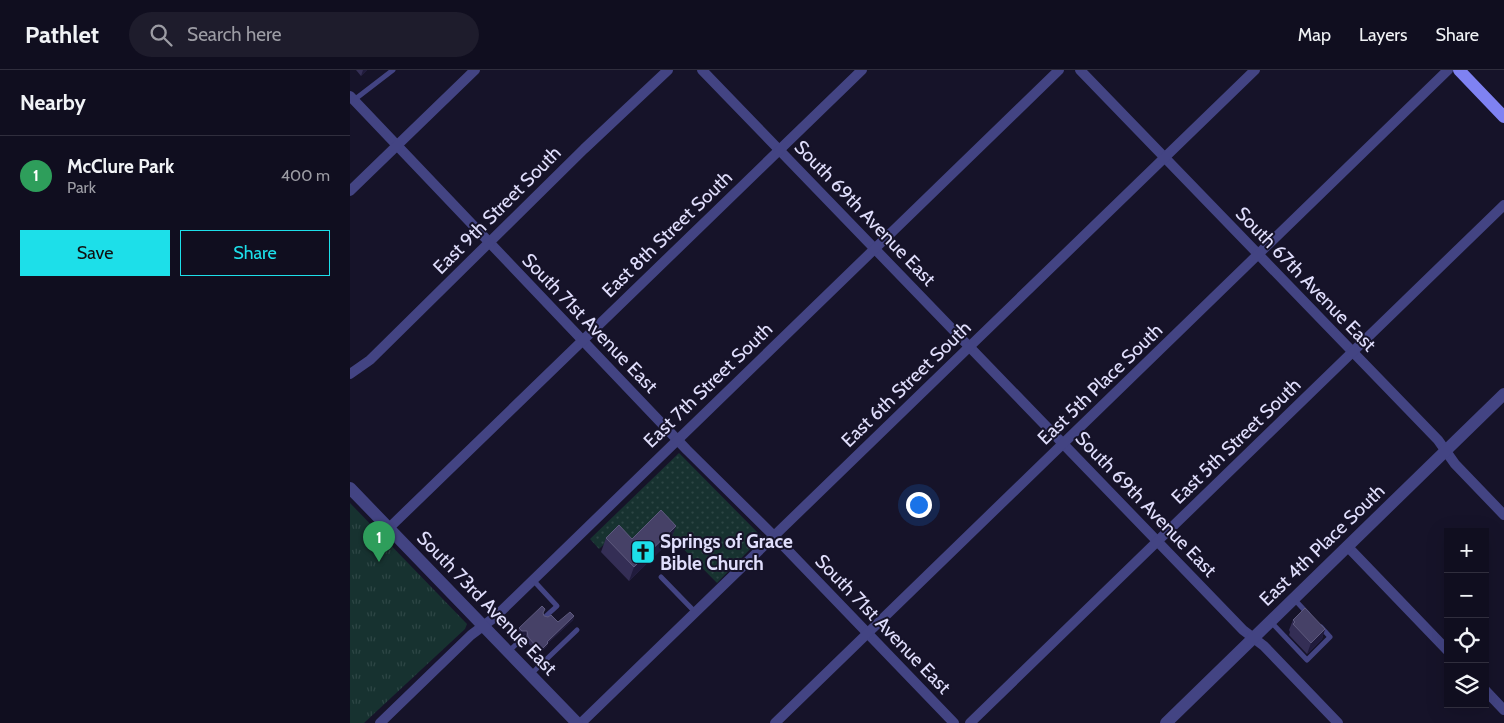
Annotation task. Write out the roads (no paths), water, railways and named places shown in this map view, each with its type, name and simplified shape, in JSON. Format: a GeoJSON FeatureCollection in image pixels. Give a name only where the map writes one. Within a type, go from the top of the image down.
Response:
{"type":"FeatureCollection","features":[{"type":"Feature","properties":{"kind":"main road"},"geometry":{"type":"LineString","coordinates":[[1459,70],[1504,117]]}},
{"type":"Feature","properties":{"kind":"street"},"geometry":{"type":"LineString","coordinates":[[350,192],[475,70]]}},
{"type":"Feature","properties":{"kind":"street","name":"East 9th Street South"},"geometry":{"type":"LineString","coordinates":[[350,374],[370,360],[584,149],[668,70]]}},
{"type":"Feature","properties":{"kind":"street","name":"South 69th Avenue East"},"geometry":{"type":"LineString","coordinates":[[702,70],[1243,630],[1264,646],[1338,723]]}},
{"type":"Feature","properties":{"kind":"street","name":"East 8th Street South"},"geometry":{"type":"LineString","coordinates":[[389,528],[862,70]]}},
{"type":"Feature","properties":{"kind":"street","name":"East 7th Street South"},"geometry":{"type":"LineString","coordinates":[[380,723],[471,635],[495,617],[1059,70]]}},
{"type":"Feature","properties":{"kind":"street","name":"South 67th Avenue East"},"geometry":{"type":"LineString","coordinates":[[1080,70],[1438,440],[1455,464],[1504,515]]}},
{"type":"Feature","properties":{"kind":"street","name":"East 6th Street South"},"geometry":{"type":"LineString","coordinates":[[581,723],[1255,70]]}},
{"type":"Feature","properties":{"kind":"street","name":"East 5th Place South"},"geometry":{"type":"LineString","coordinates":[[775,723],[1448,70]]}},
{"type":"Feature","properties":{"kind":"street","name":"South 71st Avenue East"},"geometry":{"type":"LineString","coordinates":[[352,98],[677,439],[774,536],[954,723]]}},
{"type":"Feature","properties":{"kind":"street","name":"East 5th Street South"},"geometry":{"type":"LineString","coordinates":[[970,723],[1504,205]]}},
{"type":"Feature","properties":{"kind":"street","name":"East 4th Place South"},"geometry":{"type":"LineString","coordinates":[[1166,723],[1504,394]]}},
{"type":"Feature","properties":{"kind":"street","name":"South 73rd Avenue East"},"geometry":{"type":"LineString","coordinates":[[350,488],[577,723]]}},
{"type":"Feature","properties":{"kind":"street"},"geometry":{"type":"LineString","coordinates":[[1347,546],[1444,647]]}},
{"type":"Feature","properties":{"kind":"street"},"geometry":{"type":"LineString","coordinates":[[1489,694],[1504,710]]}},
{"type":"Feature","properties":{"kind":"lane"},"geometry":{"type":"LineString","coordinates":[[352,98],[393,70]]}},
{"type":"Feature","properties":{"kind":"lane"},"geometry":{"type":"LineString","coordinates":[[661,577],[695,612]]}},
{"type":"Feature","properties":{"kind":"lane"},"geometry":{"type":"LineString","coordinates":[[533,579],[557,606],[546,616]]}},
{"type":"Feature","properties":{"kind":"lane"},"geometry":{"type":"LineString","coordinates":[[1293,599],[1312,618]]}},
{"type":"Feature","properties":{"kind":"lane"},"geometry":{"type":"LineString","coordinates":[[1270,621],[1307,660],[1330,637],[1318,624]]}},
{"type":"Feature","properties":{"kind":"lane"},"geometry":{"type":"LineString","coordinates":[[530,675],[577,630]]}},
{"type":"Feature","properties":{"kind":"lane"},"geometry":{"type":"LineString","coordinates":[[508,652],[524,638]]}},
{"type":"Feature","properties":{"kind":"place","name":"Springs of Grace Bible Church"},"geometry":{"type":"Point","coordinates":[643,552]}},
{"type":"Feature","properties":{"kind":"place","name":"McClure Park"},"geometry":{"type":"Point","coordinates":[379,562]}}]}
